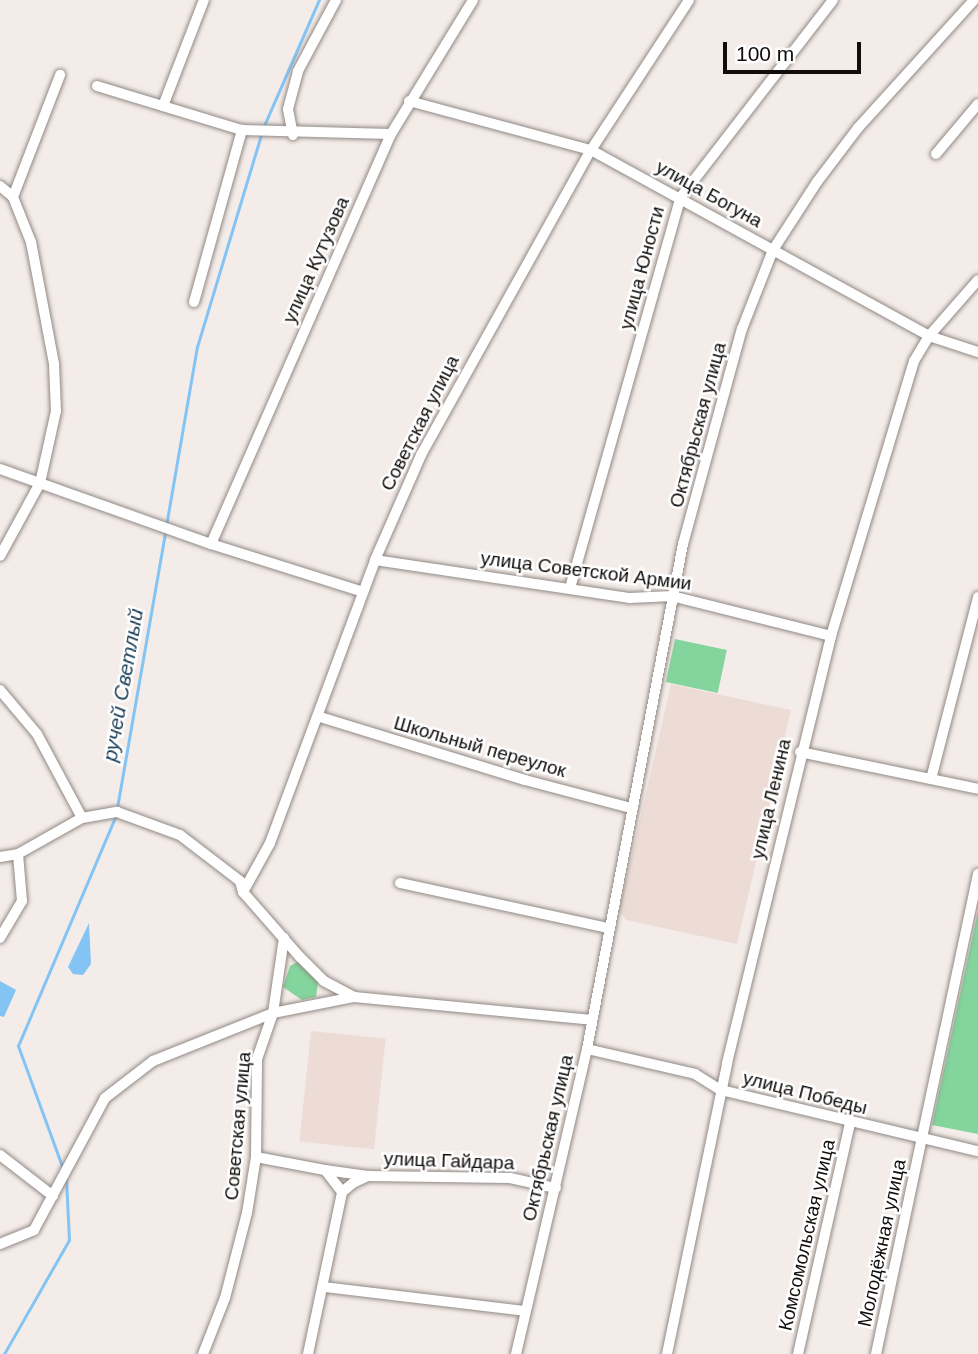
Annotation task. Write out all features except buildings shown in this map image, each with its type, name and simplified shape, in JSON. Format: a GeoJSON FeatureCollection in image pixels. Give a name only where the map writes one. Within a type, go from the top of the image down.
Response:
{"type":"FeatureCollection","features":[{"type":"Feature","properties":{"kind":"street"},"geometry":{"type":"LineString","coordinates":[[163,106],[204,0]]}},
{"type":"Feature","properties":{"kind":"street"},"geometry":{"type":"LineString","coordinates":[[293,135],[288,109],[298,71],[336,0]]}},
{"type":"Feature","properties":{"kind":"street","name":"улица Кутузова"},"geometry":{"type":"LineString","coordinates":[[211,544],[391,134],[472,0]]}},
{"type":"Feature","properties":{"kind":"street","name":"Советская улица"},"geometry":{"type":"LineString","coordinates":[[243,892],[270,843],[320,717],[375,560],[421,455],[591,150],[689,0]]}},
{"type":"Feature","properties":{"kind":"street","name":"улица Юности"},"geometry":{"type":"LineString","coordinates":[[570,588],[680,198],[832,0]]}},
{"type":"Feature","properties":{"kind":"street","name":"Октябрьская улица"},"geometry":{"type":"LineString","coordinates":[[516,1354],[587,1049],[672,596],[742,329],[773,250],[858,128],[974,0]]}},
{"type":"Feature","properties":{"kind":"street"},"geometry":{"type":"LineString","coordinates":[[13,197],[60,75]]}},
{"type":"Feature","properties":{"kind":"street"},"geometry":{"type":"LineString","coordinates":[[97,86],[242,130],[293,135],[391,134]]}},
{"type":"Feature","properties":{"kind":"street","name":"улица Богуна"},"geometry":{"type":"LineString","coordinates":[[409,101],[591,150],[929,336],[978,352]]}},
{"type":"Feature","properties":{"kind":"street"},"geometry":{"type":"LineString","coordinates":[[936,154],[978,104]]}},
{"type":"Feature","properties":{"kind":"street"},"geometry":{"type":"LineString","coordinates":[[194,302],[242,130]]}},
{"type":"Feature","properties":{"kind":"street"},"geometry":{"type":"LineString","coordinates":[[0,186],[13,197],[31,242],[54,364],[56,411],[40,483],[0,556]]}},
{"type":"Feature","properties":{"kind":"street","name":"улица Ленина"},"geometry":{"type":"LineString","coordinates":[[667,1354],[721,1090],[800,752],[831,636],[906,383],[929,336],[978,279]]}},
{"type":"Feature","properties":{"kind":"street"},"geometry":{"type":"LineString","coordinates":[[0,468],[211,544],[363,592]]}},
{"type":"Feature","properties":{"kind":"street","name":"улица Советской Армии"},"geometry":{"type":"LineString","coordinates":[[375,560],[631,598],[672,596],[831,636]]}},
{"type":"Feature","properties":{"kind":"street"},"geometry":{"type":"LineString","coordinates":[[931,779],[978,597]]}},
{"type":"Feature","properties":{"kind":"street"},"geometry":{"type":"LineString","coordinates":[[0,690],[37,734],[82,818]]}},
{"type":"Feature","properties":{"kind":"street","name":"Школьный переулок"},"geometry":{"type":"LineString","coordinates":[[320,717],[525,780],[631,808]]}},
{"type":"Feature","properties":{"kind":"street"},"geometry":{"type":"LineString","coordinates":[[800,752],[978,789]]}},
{"type":"Feature","properties":{"kind":"street"},"geometry":{"type":"LineString","coordinates":[[0,857],[18,854],[82,818],[117,813],[180,835],[240,881],[243,892],[324,981],[354,997]]}},
{"type":"Feature","properties":{"kind":"street"},"geometry":{"type":"LineString","coordinates":[[0,938],[22,901],[18,854]]}},
{"type":"Feature","properties":{"kind":"street","name":"Молодёжная улица"},"geometry":{"type":"LineString","coordinates":[[876,1354],[978,874]]}},
{"type":"Feature","properties":{"kind":"street"},"geometry":{"type":"LineString","coordinates":[[400,883],[608,928]]}},
{"type":"Feature","properties":{"kind":"street","name":"Советская улица"},"geometry":{"type":"LineString","coordinates":[[203,1354],[225,1298],[247,1213],[256,1157],[257,1059],[273,1013],[284,938]]}},
{"type":"Feature","properties":{"kind":"street"},"geometry":{"type":"LineString","coordinates":[[0,1244],[34,1230],[105,1098],[153,1061],[273,1013],[354,997],[592,1020]]}},
{"type":"Feature","properties":{"kind":"street","name":"улица Победы"},"geometry":{"type":"LineString","coordinates":[[587,1049],[695,1074],[721,1090],[850,1123],[978,1151]]}},
{"type":"Feature","properties":{"kind":"street","name":"Комсомольская улица"},"geometry":{"type":"LineString","coordinates":[[798,1354],[850,1123]]}},
{"type":"Feature","properties":{"kind":"street"},"geometry":{"type":"LineString","coordinates":[[0,1155],[54,1196]]}},
{"type":"Feature","properties":{"kind":"street"},"geometry":{"type":"LineString","coordinates":[[256,1157],[368,1176]]}},
{"type":"Feature","properties":{"kind":"street"},"geometry":{"type":"LineString","coordinates":[[308,1354],[342,1192],[325,1170]]}},
{"type":"Feature","properties":{"kind":"street","name":"улица Гайдара"},"geometry":{"type":"LineString","coordinates":[[342,1192],[368,1176],[510,1178],[556,1188]]}},
{"type":"Feature","properties":{"kind":"street"},"geometry":{"type":"LineString","coordinates":[[324,1287],[524,1311]]}},
{"type":"Feature","properties":{"kind":"shaded area"},"geometry":{"type":"Polygon","coordinates":[[[671,684],[791,710],[737,944],[626,920],[619,911],[671,684]]]}},
{"type":"Feature","properties":{"kind":"shaded area"},"geometry":{"type":"Polygon","coordinates":[[[311,1031],[386,1039],[374,1149],[299,1141],[311,1031]]]}},
{"type":"Feature","properties":{"kind":"green space"},"geometry":{"type":"Polygon","coordinates":[[[675,639],[727,650],[718,693],[666,682],[675,639]]]}},
{"type":"Feature","properties":{"kind":"green space"},"geometry":{"type":"Polygon","coordinates":[[[978,911],[978,1134],[932,1125],[978,911]]]}},
{"type":"Feature","properties":{"kind":"green space"},"geometry":{"type":"Polygon","coordinates":[[[299,961],[318,982],[316,997],[302,1000],[283,987],[290,966],[299,961]]]}},
{"type":"Feature","properties":{"kind":"water"},"geometry":{"type":"Polygon","coordinates":[[[89,923],[91,964],[83,975],[73,974],[68,967],[89,923]]]}},
{"type":"Feature","properties":{"kind":"water"},"geometry":{"type":"Polygon","coordinates":[[[0,981],[16,990],[4,1017],[0,1016],[0,981]]]}},
{"type":"Feature","properties":{"kind":"waterway","name":"ручей Светлый"},"geometry":{"type":"LineString","coordinates":[[263,128],[319,0]]}},
{"type":"Feature","properties":{"kind":"waterway","name":"ручей Светлый"},"geometry":{"type":"LineString","coordinates":[[166,526],[197,347],[261,135]]}},
{"type":"Feature","properties":{"kind":"waterway","name":"ручей Светлый"},"geometry":{"type":"LineString","coordinates":[[117,808],[165,532]]}},
{"type":"Feature","properties":{"kind":"waterway","name":"ручей Светлый"},"geometry":{"type":"LineString","coordinates":[[63,1169],[18,1046],[116,815]]}},
{"type":"Feature","properties":{"kind":"waterway","name":"ручей Светлый"},"geometry":{"type":"LineString","coordinates":[[4,1354],[69,1240],[66,1179]]}}]}
